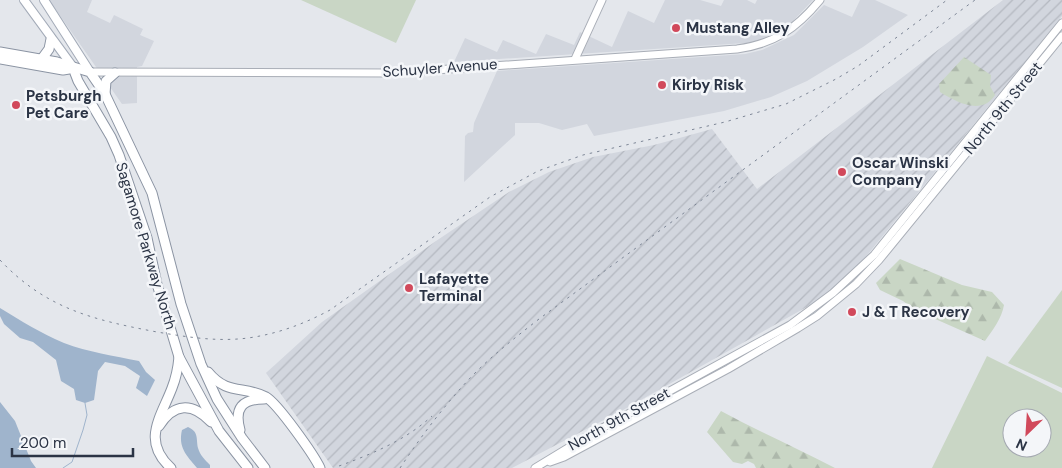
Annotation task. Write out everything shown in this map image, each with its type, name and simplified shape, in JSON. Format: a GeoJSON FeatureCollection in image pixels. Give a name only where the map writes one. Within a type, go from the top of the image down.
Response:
{"type":"FeatureCollection","features":[{"type":"Feature","properties":{"kind":"highway"},"geometry":{"type":"LineString","coordinates":[[41,60],[49,49],[51,39]]}},
{"type":"Feature","properties":{"kind":"highway","name":"Schuyler Avenue"},"geometry":{"type":"LineString","coordinates":[[0,52],[57,62],[90,72]]}},
{"type":"Feature","properties":{"kind":"highway","name":"Schuyler Avenue"},"geometry":{"type":"LineString","coordinates":[[0,59],[63,70],[73,68]]}},
{"type":"Feature","properties":{"kind":"highway","name":"Sagamore Parkway North"},"geometry":{"type":"LineString","coordinates":[[73,68],[78,82],[111,137],[119,155],[146,238],[157,284],[179,357],[219,431],[248,468]]}},
{"type":"Feature","properties":{"kind":"highway","name":"Sagamore Parkway North"},"geometry":{"type":"LineString","coordinates":[[90,72],[105,94],[152,192],[181,304],[201,364],[217,399],[242,438],[266,468]]}},
{"type":"Feature","properties":{"kind":"highway"},"geometry":{"type":"LineString","coordinates":[[105,94],[106,81],[115,73]]}},
{"type":"Feature","properties":{"kind":"highway"},"geometry":{"type":"LineString","coordinates":[[171,468],[163,461],[155,446],[155,433],[159,416],[172,388],[179,357]]}},
{"type":"Feature","properties":{"kind":"highway"},"geometry":{"type":"LineString","coordinates":[[201,364],[221,385],[260,394],[269,399],[305,442],[320,468]]}},
{"type":"Feature","properties":{"kind":"highway"},"geometry":{"type":"LineString","coordinates":[[242,438],[238,420],[240,409],[245,402],[254,399],[269,399]]}},
{"type":"Feature","properties":{"kind":"highway"},"geometry":{"type":"LineString","coordinates":[[155,433],[169,413],[183,408],[202,412],[219,431]]}},
{"type":"Feature","properties":{"kind":"main road","name":"Sagamore Parkway North"},"geometry":{"type":"LineString","coordinates":[[24,0],[73,68]]}},
{"type":"Feature","properties":{"kind":"main road","name":"Sagamore Parkway North"},"geometry":{"type":"LineString","coordinates":[[44,0],[90,72]]}},
{"type":"Feature","properties":{"kind":"main road"},"geometry":{"type":"LineString","coordinates":[[575,59],[602,0]]}},
{"type":"Feature","properties":{"kind":"main road","name":"Schuyler Avenue"},"geometry":{"type":"LineString","coordinates":[[90,72],[392,73],[753,46],[779,37],[801,21],[820,0]]}},
{"type":"Feature","properties":{"kind":"main road","name":"North 9th Street"},"geometry":{"type":"LineString","coordinates":[[537,467],[586,437],[790,325],[833,293],[874,255],[1062,23]]}},
{"type":"Feature","properties":{"kind":"main road","name":"North 9th Street"},"geometry":{"type":"LineString","coordinates":[[537,467],[564,457],[728,369],[798,328],[844,295],[879,260],[1062,36]]}},
{"type":"Feature","properties":{"kind":"shaded area"},"geometry":{"type":"Polygon","coordinates":[[[49,0],[92,0],[87,12],[110,23],[114,15],[143,29],[140,35],[154,41],[142,66],[137,67],[137,103],[122,104],[49,0]]]}},
{"type":"Feature","properties":{"kind":"shaded area"},"geometry":{"type":"Polygon","coordinates":[[[665,0],[700,0],[721,6],[724,0],[747,0],[755,4],[757,0],[813,0],[782,30],[756,41],[746,43],[454,62],[465,38],[497,52],[503,40],[536,54],[546,34],[574,45],[580,32],[612,47],[628,11],[654,23],[665,0]]]}},
{"type":"Feature","properties":{"kind":"shaded area"},"geometry":{"type":"Polygon","coordinates":[[[860,0],[875,0],[908,15],[863,47],[807,81],[771,97],[724,111],[594,136],[587,124],[562,130],[539,123],[515,123],[515,135],[464,182],[465,136],[473,132],[474,123],[497,71],[745,54],[762,50],[794,35],[824,5],[852,17],[860,0]]]}},
{"type":"Feature","properties":{"kind":"shaded area"},"geometry":{"type":"Polygon","coordinates":[[[1003,0],[1062,0],[1062,16],[864,259],[847,276],[821,299],[623,410],[512,468],[333,468],[266,373],[322,322],[436,241],[509,192],[549,172],[593,157],[654,145],[712,129],[757,189],[1003,0]]]}},
{"type":"Feature","properties":{"kind":"green space"},"geometry":{"type":"Polygon","coordinates":[[[301,0],[416,0],[396,43],[301,0]]]}},
{"type":"Feature","properties":{"kind":"green space"},"geometry":{"type":"Polygon","coordinates":[[[964,57],[991,75],[990,86],[995,95],[983,105],[976,106],[961,103],[940,92],[939,84],[964,57]]]}},
{"type":"Feature","properties":{"kind":"green space"},"geometry":{"type":"Polygon","coordinates":[[[900,259],[962,285],[992,292],[1004,305],[994,329],[985,341],[915,310],[903,301],[880,290],[876,283],[900,259]]]}},
{"type":"Feature","properties":{"kind":"green space"},"geometry":{"type":"Polygon","coordinates":[[[1062,290],[1062,388],[1008,363],[1062,290]]]}},
{"type":"Feature","properties":{"kind":"green space"},"geometry":{"type":"Polygon","coordinates":[[[987,356],[1062,393],[1062,468],[932,468],[987,356]]]}},
{"type":"Feature","properties":{"kind":"green space"},"geometry":{"type":"Polygon","coordinates":[[[721,411],[835,468],[756,468],[754,464],[748,461],[742,464],[733,462],[707,432],[721,411]]]}},
{"type":"Feature","properties":{"kind":"water"},"geometry":{"type":"Polygon","coordinates":[[[0,308],[31,327],[64,343],[139,361],[146,372],[155,380],[147,396],[136,388],[140,376],[125,366],[105,362],[98,371],[94,400],[85,403],[76,400],[74,389],[61,381],[56,360],[33,342],[20,338],[4,324],[0,316],[0,308]]]}},
{"type":"Feature","properties":{"kind":"water"},"geometry":{"type":"Polygon","coordinates":[[[0,402],[15,421],[31,461],[36,468],[0,468],[0,402]]]}},
{"type":"Feature","properties":{"kind":"water"},"geometry":{"type":"Polygon","coordinates":[[[188,427],[195,433],[199,451],[210,465],[210,468],[197,468],[184,451],[181,441],[182,430],[188,427]]]}},
{"type":"Feature","properties":{"kind":"waterway"},"geometry":{"type":"LineString","coordinates":[[63,468],[72,462],[83,430],[87,415],[85,403]]}},
{"type":"Feature","properties":{"kind":"railway"},"geometry":{"type":"LineString","coordinates":[[0,260],[17,277],[53,301],[72,310],[112,323],[168,334],[213,339],[248,338],[280,331],[330,310],[490,197],[538,171],[583,155],[725,122],[786,104],[858,66],[947,0]]}},
{"type":"Feature","properties":{"kind":"railway"},"geometry":{"type":"LineString","coordinates":[[400,468],[454,396],[474,374],[514,339],[975,0]]}},
{"type":"Feature","properties":{"kind":"railway"},"geometry":{"type":"LineString","coordinates":[[339,466],[400,439],[432,416]]}},
{"type":"Feature","properties":{"kind":"place","name":"Mustang Alley"},"geometry":{"type":"Point","coordinates":[676,28]}},
{"type":"Feature","properties":{"kind":"place","name":"Kirby Risk"},"geometry":{"type":"Point","coordinates":[662,85]}},
{"type":"Feature","properties":{"kind":"place","name":"Petsburgh Pet Care"},"geometry":{"type":"Point","coordinates":[16,105]}},
{"type":"Feature","properties":{"kind":"place","name":"Oscar Winski Company"},"geometry":{"type":"Point","coordinates":[842,172]}},
{"type":"Feature","properties":{"kind":"place","name":"Lafayette Terminal"},"geometry":{"type":"Point","coordinates":[409,288]}},
{"type":"Feature","properties":{"kind":"place","name":"J & T Recovery"},"geometry":{"type":"Point","coordinates":[852,312]}}]}
